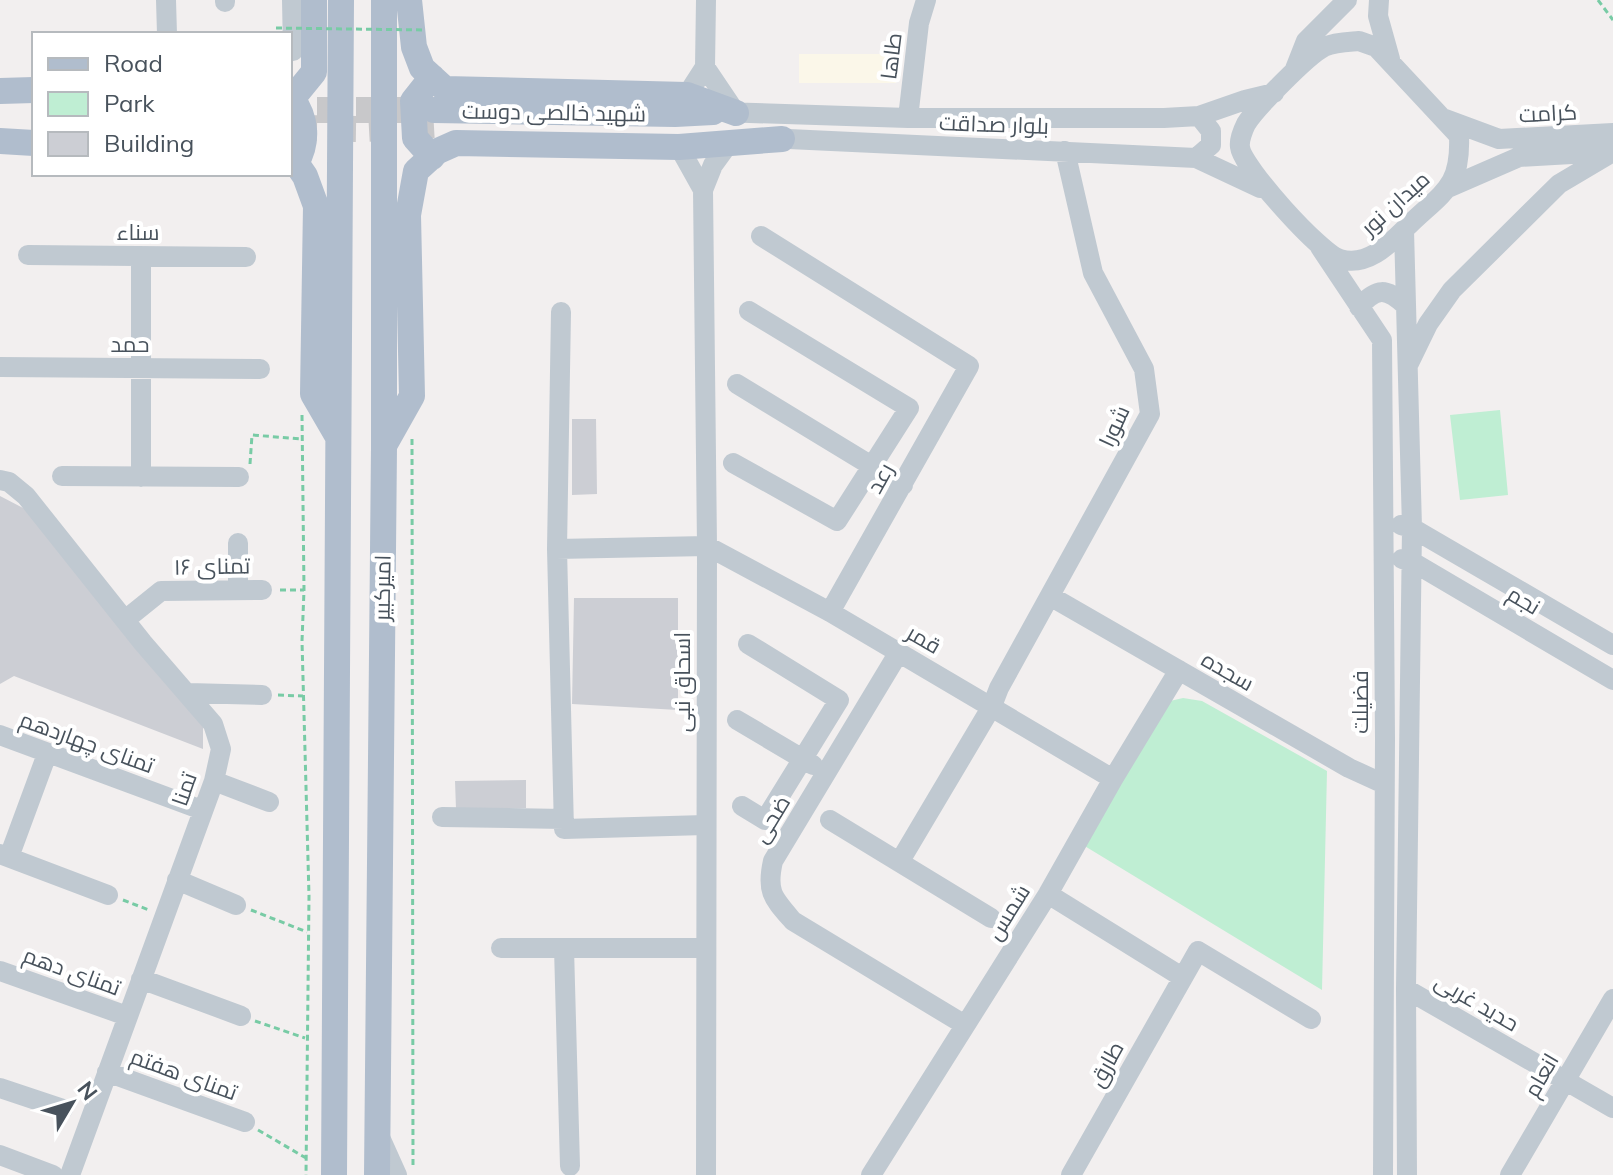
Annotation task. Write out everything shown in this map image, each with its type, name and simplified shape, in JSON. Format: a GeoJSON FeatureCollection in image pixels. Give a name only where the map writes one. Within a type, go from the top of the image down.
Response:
{"type":"FeatureCollection","features":[{"type":"Feature","properties":{"kind":"main road"},"geometry":{"type":"LineString","coordinates":[[292,110],[314,72],[314,0]]}},
{"type":"Feature","properties":{"kind":"main road","name":"امیرکبیر"},"geometry":{"type":"LineString","coordinates":[[334,1175],[341,0]]}},
{"type":"Feature","properties":{"kind":"main road","name":"امیرکبیر"},"geometry":{"type":"LineString","coordinates":[[377,1175],[384,447],[384,0]]}},
{"type":"Feature","properties":{"kind":"main road"},"geometry":{"type":"LineString","coordinates":[[409,0],[414,47],[422,68],[445,89],[678,122],[721,125],[782,139]]}},
{"type":"Feature","properties":{"kind":"main road"},"geometry":{"type":"LineString","coordinates":[[432,77],[413,101],[415,138],[432,157]]}},
{"type":"Feature","properties":{"kind":"main road"},"geometry":{"type":"LineString","coordinates":[[0,91],[32,90]]}},
{"type":"Feature","properties":{"kind":"main road"},"geometry":{"type":"LineString","coordinates":[[292,111],[298,107],[305,129],[304,150],[293,162],[305,176],[316,206],[313,394],[339,440]]}},
{"type":"Feature","properties":{"kind":"main road"},"geometry":{"type":"LineString","coordinates":[[0,108],[32,108]]}},
{"type":"Feature","properties":{"kind":"main road","name":"شهید خالصی دوست"},"geometry":{"type":"LineString","coordinates":[[434,118],[678,122]]}},
{"type":"Feature","properties":{"kind":"main road"},"geometry":{"type":"LineString","coordinates":[[384,447],[412,396],[408,215],[416,171],[456,143],[678,122]]}},
{"type":"Feature","properties":{"kind":"main road"},"geometry":{"type":"LineString","coordinates":[[0,129],[32,129]]}},
{"type":"Feature","properties":{"kind":"main road"},"geometry":{"type":"LineString","coordinates":[[0,141],[32,143]]}},
{"type":"Feature","properties":{"kind":"main road"},"geometry":{"type":"LineString","coordinates":[[336,889],[380,889]]}},
{"type":"Feature","properties":{"kind":"main road"},"geometry":{"type":"LineString","coordinates":[[335,941],[379,942]]}},
{"type":"Feature","properties":{"kind":"street"},"geometry":{"type":"LineString","coordinates":[[166,0],[167,32]]}},
{"type":"Feature","properties":{"kind":"street"},"geometry":{"type":"LineString","coordinates":[[292,0],[293,51]]}},
{"type":"Feature","properties":{"kind":"street"},"geometry":{"type":"LineString","coordinates":[[703,190],[713,165],[721,125],[705,67],[706,0]]}},
{"type":"Feature","properties":{"kind":"street","name":"طاها"},"geometry":{"type":"LineString","coordinates":[[908,118],[919,23],[926,0]]}},
{"type":"Feature","properties":{"kind":"street"},"geometry":{"type":"LineString","coordinates":[[1293,74],[1306,41],[1347,0]]}},
{"type":"Feature","properties":{"kind":"street"},"geometry":{"type":"LineString","coordinates":[[1379,0],[1378,16],[1391,63]]}},
{"type":"Feature","properties":{"kind":"street","name":"میدان نور"},"geometry":{"type":"LineString","coordinates":[[1359,41],[1376,47],[1391,63],[1459,136],[1460,162],[1450,187],[1378,254],[1340,259],[1320,247],[1249,169],[1239,147],[1244,127],[1255,111],[1321,48],[1340,42],[1359,41]]}},
{"type":"Feature","properties":{"kind":"street"},"geometry":{"type":"LineString","coordinates":[[703,190],[678,122],[705,67]]}},
{"type":"Feature","properties":{"kind":"street","name":"بلوار صداقت"},"geometry":{"type":"LineString","coordinates":[[721,125],[908,118],[1199,116],[1274,93]]}},
{"type":"Feature","properties":{"kind":"street"},"geometry":{"type":"LineString","coordinates":[[1196,158],[1211,145],[1211,131],[1199,116]]}},
{"type":"Feature","properties":{"kind":"street","name":"کرامت"},"geometry":{"type":"LineString","coordinates":[[1441,118],[1499,139],[1613,133]]}},
{"type":"Feature","properties":{"kind":"street","name":"بلوار صداقت"},"geometry":{"type":"LineString","coordinates":[[782,139],[1065,151],[1164,159],[1196,158],[1270,192]]}},
{"type":"Feature","properties":{"kind":"street","name":"شورا"},"geometry":{"type":"LineString","coordinates":[[900,861],[992,706],[1150,414],[1144,369],[1093,273],[1065,151]]}},
{"type":"Feature","properties":{"kind":"street"},"geometry":{"type":"LineString","coordinates":[[1407,366],[1428,324],[1452,290],[1559,184],[1613,152]]}},
{"type":"Feature","properties":{"kind":"street","name":"کرامت"},"geometry":{"type":"LineString","coordinates":[[1450,187],[1519,157],[1613,152]]}},
{"type":"Feature","properties":{"kind":"street","name":"اسحاق نبی"},"geometry":{"type":"LineString","coordinates":[[703,190],[707,546],[706,1175]]}},
{"type":"Feature","properties":{"kind":"street"},"geometry":{"type":"LineString","coordinates":[[1404,230],[1412,528],[1406,989],[1407,1175]]}},
{"type":"Feature","properties":{"kind":"street","name":"رعد"},"geometry":{"type":"LineString","coordinates":[[761,236],[969,366],[830,612]]}},
{"type":"Feature","properties":{"kind":"street","name":"فضیلت"},"geometry":{"type":"LineString","coordinates":[[1320,247],[1382,340],[1383,1175]]}},
{"type":"Feature","properties":{"kind":"street","name":"سناء"},"geometry":{"type":"LineString","coordinates":[[28,255],[246,257]]}},
{"type":"Feature","properties":{"kind":"street"},"geometry":{"type":"LineString","coordinates":[[141,256],[141,477]]}},
{"type":"Feature","properties":{"kind":"street"},"geometry":{"type":"LineString","coordinates":[[1359,307],[1378,292],[1391,293],[1405,305]]}},
{"type":"Feature","properties":{"kind":"street"},"geometry":{"type":"LineString","coordinates":[[733,463],[837,521],[909,408],[749,311]]}},
{"type":"Feature","properties":{"kind":"street"},"geometry":{"type":"LineString","coordinates":[[561,312],[557,549],[564,829],[705,825]]}},
{"type":"Feature","properties":{"kind":"street","name":"حمد"},"geometry":{"type":"LineString","coordinates":[[0,367],[260,369]]}},
{"type":"Feature","properties":{"kind":"street"},"geometry":{"type":"LineString","coordinates":[[737,384],[903,485]]}},
{"type":"Feature","properties":{"kind":"street"},"geometry":{"type":"LineString","coordinates":[[62,476],[239,477]]}},
{"type":"Feature","properties":{"kind":"street","name":"تمنا"},"geometry":{"type":"LineString","coordinates":[[0,480],[9,482],[26,496],[143,643],[188,693],[213,724],[221,749],[214,781],[70,1175]]}},
{"type":"Feature","properties":{"kind":"street","name":"نجم"},"geometry":{"type":"LineString","coordinates":[[1384,520],[1412,528],[1613,645]]}},
{"type":"Feature","properties":{"kind":"street"},"geometry":{"type":"LineString","coordinates":[[238,543],[238,588]]}},
{"type":"Feature","properties":{"kind":"street"},"geometry":{"type":"LineString","coordinates":[[557,549],[707,546]]}},
{"type":"Feature","properties":{"kind":"street","name":"قمر"},"geometry":{"type":"LineString","coordinates":[[707,546],[830,612],[1113,779]]}},
{"type":"Feature","properties":{"kind":"street","name":"نجم"},"geometry":{"type":"LineString","coordinates":[[1384,554],[1411,561],[1613,680]]}},
{"type":"Feature","properties":{"kind":"street","name":"تمنای ۱۶"},"geometry":{"type":"LineString","coordinates":[[125,620],[161,591],[262,590]]}},
{"type":"Feature","properties":{"kind":"street","name":"سجده"},"geometry":{"type":"LineString","coordinates":[[1050,596],[1349,768],[1384,784]]}},
{"type":"Feature","properties":{"kind":"street"},"geometry":{"type":"LineString","coordinates":[[1579,660],[1594,634]]}},
{"type":"Feature","properties":{"kind":"street"},"geometry":{"type":"LineString","coordinates":[[742,806],[765,820],[839,700],[748,644]]}},
{"type":"Feature","properties":{"kind":"street","name":"ضحی"},"geometry":{"type":"LineString","coordinates":[[899,652],[773,861],[769,882],[776,902],[793,921],[965,1025]]}},
{"type":"Feature","properties":{"kind":"street","name":"شمس"},"geometry":{"type":"LineString","coordinates":[[871,1175],[1048,894],[1179,670]]}},
{"type":"Feature","properties":{"kind":"street"},"geometry":{"type":"LineString","coordinates":[[188,693],[262,695]]}},
{"type":"Feature","properties":{"kind":"street"},"geometry":{"type":"LineString","coordinates":[[737,720],[826,773]]}},
{"type":"Feature","properties":{"kind":"street","name":"تمنای چهاردهم"},"geometry":{"type":"LineString","coordinates":[[0,735],[202,810]]}},
{"type":"Feature","properties":{"kind":"street"},"geometry":{"type":"LineString","coordinates":[[47,754],[4,856],[108,895]]}},
{"type":"Feature","properties":{"kind":"street"},"geometry":{"type":"LineString","coordinates":[[214,781],[269,802]]}},
{"type":"Feature","properties":{"kind":"street"},"geometry":{"type":"LineString","coordinates":[[442,817],[564,819]]}},
{"type":"Feature","properties":{"kind":"street"},"geometry":{"type":"LineString","coordinates":[[830,820],[991,918]]}},
{"type":"Feature","properties":{"kind":"street"},"geometry":{"type":"LineString","coordinates":[[177,880],[236,905]]}},
{"type":"Feature","properties":{"kind":"street"},"geometry":{"type":"LineString","coordinates":[[1048,894],[1182,977]]}},
{"type":"Feature","properties":{"kind":"street"},"geometry":{"type":"LineString","coordinates":[[501,948],[705,948]]}},
{"type":"Feature","properties":{"kind":"street"},"geometry":{"type":"LineString","coordinates":[[564,948],[570,1166]]}},
{"type":"Feature","properties":{"kind":"street","name":"طارق"},"geometry":{"type":"LineString","coordinates":[[1071,1175],[1198,951],[1311,1019]]}},
{"type":"Feature","properties":{"kind":"street","name":"تمنای دهم"},"geometry":{"type":"LineString","coordinates":[[0,971],[127,1016]]}},
{"type":"Feature","properties":{"kind":"street"},"geometry":{"type":"LineString","coordinates":[[141,979],[241,1016]]}},
{"type":"Feature","properties":{"kind":"street","name":"حدید غربی"},"geometry":{"type":"LineString","coordinates":[[1406,989],[1613,1108]]}},
{"type":"Feature","properties":{"kind":"street","name":"انعام"},"geometry":{"type":"LineString","coordinates":[[1510,1175],[1613,999]]}},
{"type":"Feature","properties":{"kind":"street","name":"تمنای هفتم"},"geometry":{"type":"LineString","coordinates":[[107,1072],[245,1122]]}},
{"type":"Feature","properties":{"kind":"street"},"geometry":{"type":"LineString","coordinates":[[0,1088],[63,1109]]}},
{"type":"Feature","properties":{"kind":"street"},"geometry":{"type":"LineString","coordinates":[[377,1132],[397,1175]]}},
{"type":"Feature","properties":{"kind":"street"},"geometry":{"type":"LineString","coordinates":[[0,1155],[53,1175]]}},
{"type":"Feature","properties":{"kind":"path"},"geometry":{"type":"LineString","coordinates":[[1598,0],[1613,20]]}},
{"type":"Feature","properties":{"kind":"path"},"geometry":{"type":"LineString","coordinates":[[276,28],[426,30]]}},
{"type":"Feature","properties":{"kind":"path"},"geometry":{"type":"LineString","coordinates":[[302,413],[303,696],[309,932],[306,1175]]}},
{"type":"Feature","properties":{"kind":"path"},"geometry":{"type":"LineString","coordinates":[[412,428],[413,1175]]}},
{"type":"Feature","properties":{"kind":"path"},"geometry":{"type":"LineString","coordinates":[[239,477],[250,478],[252,435],[302,439]]}},
{"type":"Feature","properties":{"kind":"path"},"geometry":{"type":"LineString","coordinates":[[262,590],[304,590]]}},
{"type":"Feature","properties":{"kind":"path"},"geometry":{"type":"LineString","coordinates":[[262,695],[303,696]]}},
{"type":"Feature","properties":{"kind":"path"},"geometry":{"type":"LineString","coordinates":[[108,895],[164,916]]}},
{"type":"Feature","properties":{"kind":"path"},"geometry":{"type":"LineString","coordinates":[[236,905],[309,932]]}},
{"type":"Feature","properties":{"kind":"path"},"geometry":{"type":"LineString","coordinates":[[241,1016],[306,1038]]}},
{"type":"Feature","properties":{"kind":"path"},"geometry":{"type":"LineString","coordinates":[[245,1122],[306,1158]]}},
{"type":"Feature","properties":{"kind":"shaded area"},"geometry":{"type":"Polygon","coordinates":[[[799,54],[896,54],[896,83],[799,83],[799,54]]]}},
{"type":"Feature","properties":{"kind":"green space"},"geometry":{"type":"Polygon","coordinates":[[[1500,410],[1508,495],[1460,500],[1450,415],[1500,410]]]}},
{"type":"Feature","properties":{"kind":"green space"},"geometry":{"type":"Polygon","coordinates":[[[1183,698],[1202,701],[1327,771],[1322,990],[1083,845],[1170,701],[1183,698]]]}},
{"type":"Feature","properties":{"kind":"building"},"geometry":{"type":"Polygon","coordinates":[[[572,419],[596,419],[597,494],[572,495],[572,419]]]}},
{"type":"Feature","properties":{"kind":"building"},"geometry":{"type":"Polygon","coordinates":[[[0,496],[25,509],[203,727],[203,749],[14,676],[0,684],[0,496]]]}},
{"type":"Feature","properties":{"kind":"building"},"geometry":{"type":"Polygon","coordinates":[[[574,598],[678,598],[678,710],[572,704],[574,598]]]}},
{"type":"Feature","properties":{"kind":"building"},"geometry":{"type":"Polygon","coordinates":[[[526,780],[526,808],[456,809],[455,781],[526,780]]]}},
{"type":"Feature","properties":{"kind":"tunnel"},"geometry":{"type":"LineString","coordinates":[[317,110],[406,110]]}},
{"type":"Feature","properties":{"kind":"tunnel"},"geometry":{"type":"LineString","coordinates":[[292,128],[363,129],[434,125]]}}]}
